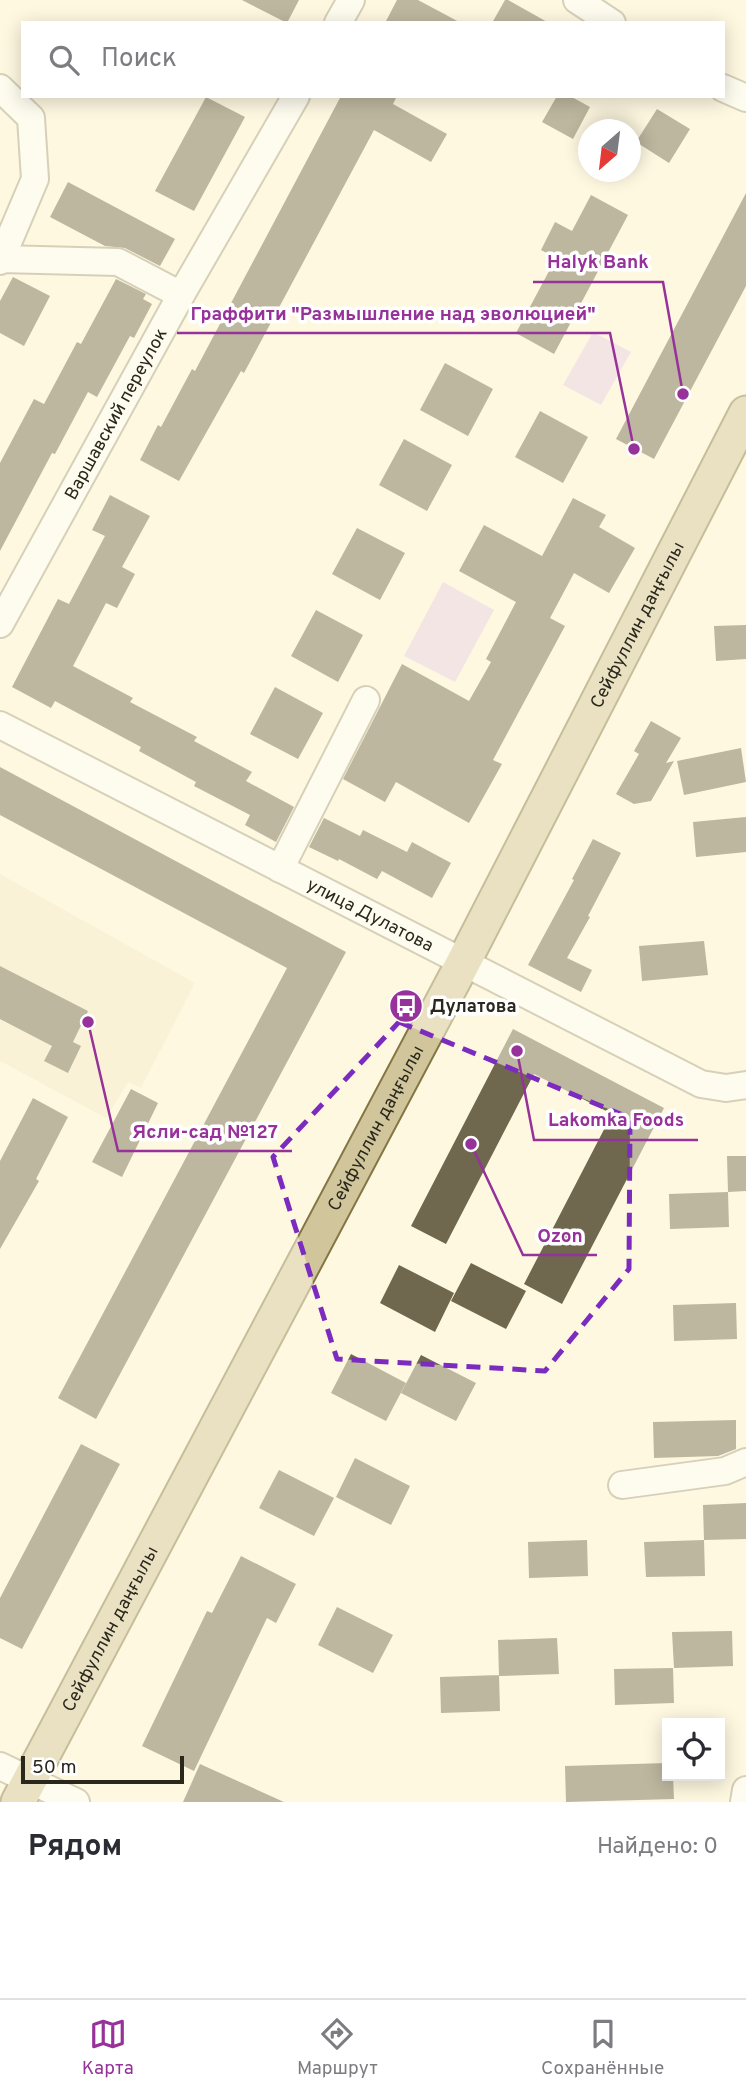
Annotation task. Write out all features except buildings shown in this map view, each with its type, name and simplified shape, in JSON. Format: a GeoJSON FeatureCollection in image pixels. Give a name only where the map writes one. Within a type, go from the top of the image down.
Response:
{"type":"FeatureCollection","features":[{"type":"Feature","properties":{"kind":"main road","name":"Сейфуллин даңғылы"},"geometry":{"type":"LineString","coordinates":[[23,1791],[463,963],[746,413]]}},
{"type":"Feature","properties":{"kind":"street"},"geometry":{"type":"LineString","coordinates":[[339,21],[351,0]]}},
{"type":"Feature","properties":{"kind":"street"},"geometry":{"type":"LineString","coordinates":[[577,0],[609,21]]}},
{"type":"Feature","properties":{"kind":"street"},"geometry":{"type":"LineString","coordinates":[[0,88],[31,118],[35,179],[1,260],[118,262],[181,295]]}},
{"type":"Feature","properties":{"kind":"street"},"geometry":{"type":"LineString","coordinates":[[725,89],[746,98]]}},
{"type":"Feature","properties":{"kind":"street","name":"Варшавский переулок"},"geometry":{"type":"LineString","coordinates":[[0,624],[181,295],[295,98]]}},
{"type":"Feature","properties":{"kind":"street"},"geometry":{"type":"LineString","coordinates":[[280,869],[366,700]]}},
{"type":"Feature","properties":{"kind":"street","name":"улица Дулатова"},"geometry":{"type":"LineString","coordinates":[[0,726],[701,1084],[726,1088],[746,1085]]}},
{"type":"Feature","properties":{"kind":"street"},"geometry":{"type":"LineString","coordinates":[[622,1485],[725,1471],[746,1462]]}},
{"type":"Feature","properties":{"kind":"street"},"geometry":{"type":"LineString","coordinates":[[0,1766],[23,1791],[76,1802]]}},
{"type":"Feature","properties":{"kind":"street"},"geometry":{"type":"LineString","coordinates":[[744,1802],[746,1790]]}},
{"type":"Feature","properties":{"kind":"highlighted area"},"geometry":{"type":"Polygon","coordinates":[[[399,1022],[630,1118],[629,1269],[545,1371],[337,1359],[273,1157],[399,1022]]]}},
{"type":"Feature","properties":{"kind":"shaded area"},"geometry":{"type":"Polygon","coordinates":[[[593,332],[631,352],[601,405],[563,385],[593,332]]]}},
{"type":"Feature","properties":{"kind":"shaded area"},"geometry":{"type":"Polygon","coordinates":[[[443,582],[494,610],[455,682],[404,656],[443,582]]]}},
{"type":"Feature","properties":{"kind":"shaded area"},"geometry":{"type":"Polygon","coordinates":[[[0,874],[195,983],[141,1088],[128,1082],[106,1118],[0,1061],[0,874]]]}},
{"type":"Feature","properties":{"kind":"place","name":"Halyk Bank"},"geometry":{"type":"Point","coordinates":[683,394]}},
{"type":"Feature","properties":{"kind":"place","name":"Граффити \"Размышление над эволюцией\""},"geometry":{"type":"Point","coordinates":[634,449]}},
{"type":"Feature","properties":{"kind":"place","name":"Дулатова"},"geometry":{"type":"Point","coordinates":[406,1006]}},
{"type":"Feature","properties":{"kind":"place","name":"Ясли-сад №127"},"geometry":{"type":"Point","coordinates":[88,1022]}},
{"type":"Feature","properties":{"kind":"place","name":"Lakomka Foods"},"geometry":{"type":"Point","coordinates":[517,1051]}},
{"type":"Feature","properties":{"kind":"place","name":"Ozon"},"geometry":{"type":"Point","coordinates":[471,1144]}}]}
